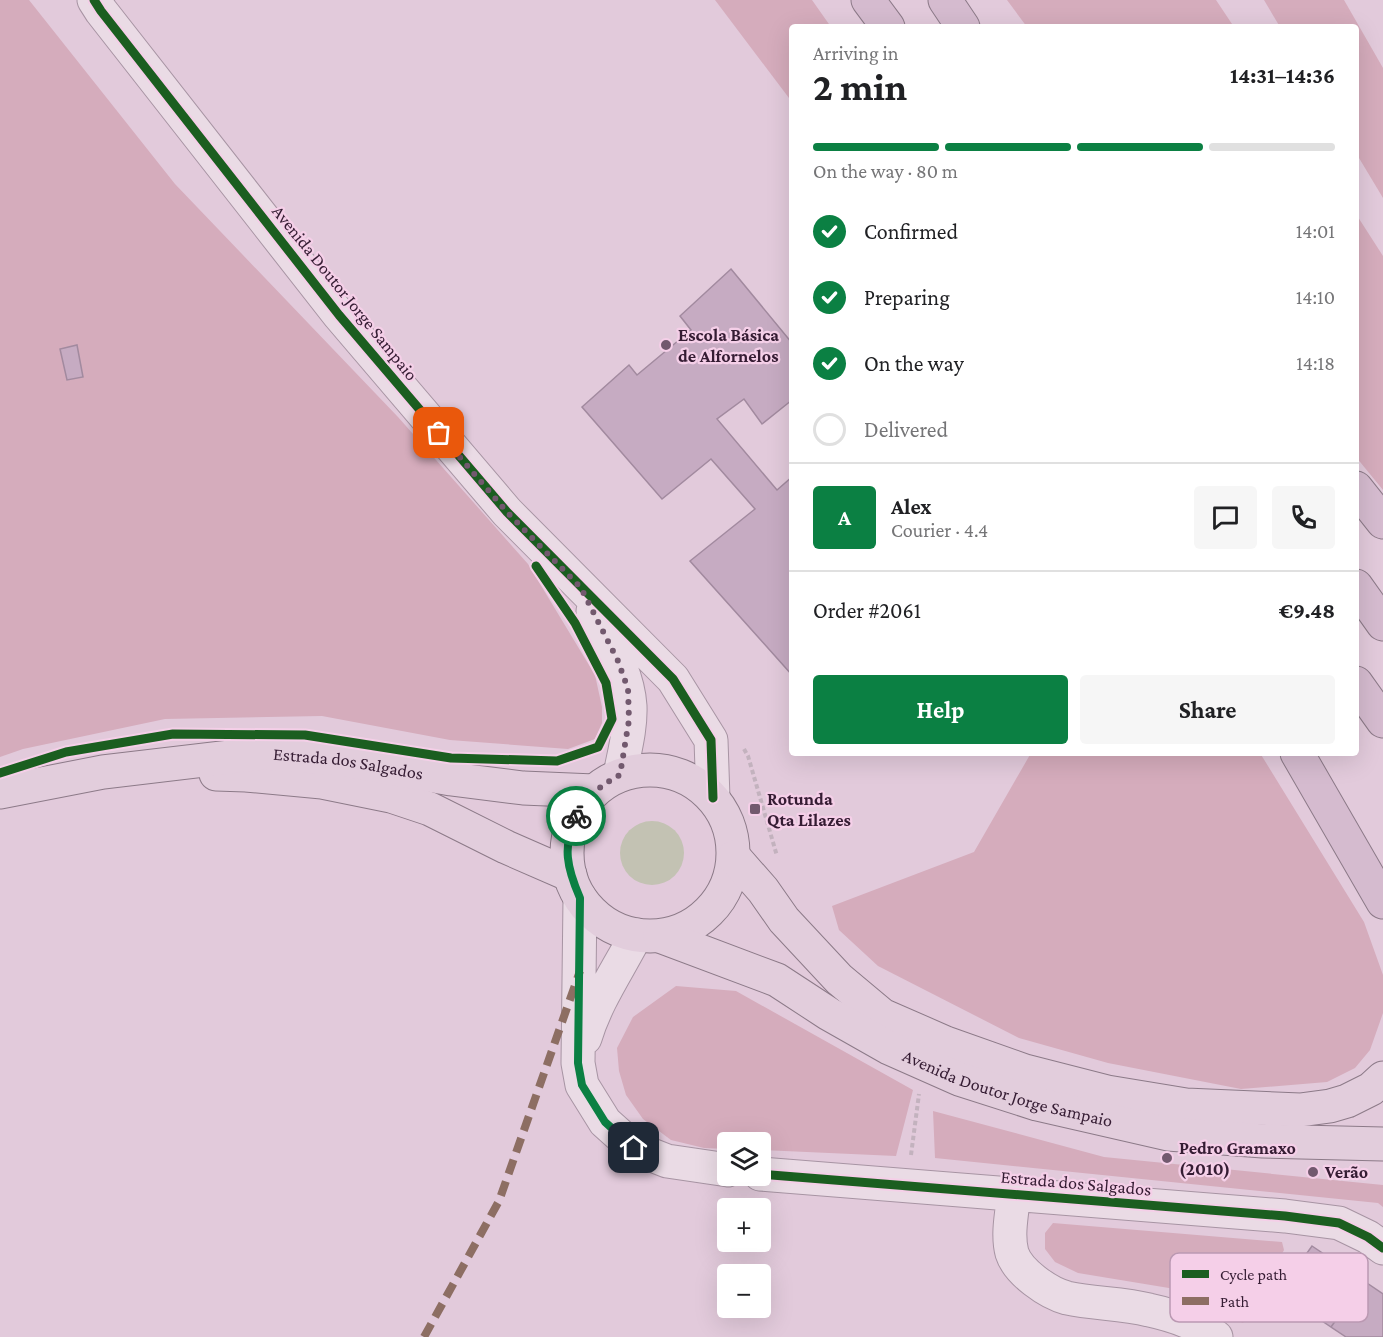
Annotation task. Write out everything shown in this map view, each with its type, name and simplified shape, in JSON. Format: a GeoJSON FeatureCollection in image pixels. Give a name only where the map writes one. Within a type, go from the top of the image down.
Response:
{"type":"FeatureCollection","features":[{"type":"Feature","properties":{"kind":"highway"},"geometry":{"type":"LineString","coordinates":[[867,0],[886,24]]}},
{"type":"Feature","properties":{"kind":"highway"},"geometry":{"type":"LineString","coordinates":[[945,0],[961,24]]}},
{"type":"Feature","properties":{"kind":"highway"},"geometry":{"type":"LineString","coordinates":[[1359,492],[1383,522]]}},
{"type":"Feature","properties":{"kind":"highway"},"geometry":{"type":"LineString","coordinates":[[1359,590],[1383,624]]}},
{"type":"Feature","properties":{"kind":"highway"},"geometry":{"type":"LineString","coordinates":[[1359,686],[1383,721]]}},
{"type":"Feature","properties":{"kind":"highway"},"geometry":{"type":"LineString","coordinates":[[1299,756],[1383,902]]}},
{"type":"Feature","properties":{"kind":"main road","name":"Estrada dos Salgados"},"geometry":{"type":"LineString","coordinates":[[0,792],[104,772],[264,753],[340,759],[451,779],[523,788],[607,783]]}},
{"type":"Feature","properties":{"kind":"main road"},"geometry":{"type":"LineString","coordinates":[[645,770],[670,772],[693,781],[713,798],[725,815],[732,836],[734,857],[730,880],[719,901],[703,918],[682,930],[648,936],[614,928],[595,915],[575,887],[567,852],[570,830],[579,809],[607,783],[645,770]]}},
{"type":"Feature","properties":{"kind":"main road","name":"Estrada dos Salgados"},"geometry":{"type":"LineString","coordinates":[[104,772],[246,775],[322,782],[391,796],[430,809],[506,847],[575,887]]}},
{"type":"Feature","properties":{"kind":"main road","name":"Avenida Doutor Jorge Sampaio"},"geometry":{"type":"LineString","coordinates":[[734,857],[763,890],[784,920],[839,979],[882,1015],[946,1043],[1025,1071],[1107,1092],[1186,1105],[1300,1110],[1347,1101],[1371,1089],[1383,1078]]}},
{"type":"Feature","properties":{"kind":"main road","name":"Avenida Doutor Jorge Sampaio"},"geometry":{"type":"LineString","coordinates":[[648,936],[777,980],[829,1014],[889,1048],[959,1079],[1037,1104],[1168,1134],[1383,1144]]}},
{"type":"Feature","properties":{"kind":"street","name":"Avenida Doutor Jorge Sampaio"},"geometry":{"type":"LineString","coordinates":[[94,0],[108,21],[339,315],[507,512],[673,678],[711,740],[713,798]]}},
{"type":"Feature","properties":{"kind":"street","name":"Avenida Doutor Jorge Sampaio"},"geometry":{"type":"LineString","coordinates":[[581,588],[618,661],[628,689],[629,720],[607,783]]}},
{"type":"Feature","properties":{"kind":"street"},"geometry":{"type":"LineString","coordinates":[[575,887],[578,1063],[582,1085],[605,1122],[634,1148],[667,1161],[717,1168]]}},
{"type":"Feature","properties":{"kind":"street"},"geometry":{"type":"LineString","coordinates":[[578,1063],[591,1020],[609,983],[648,936]]}},
{"type":"Feature","properties":{"kind":"street","name":"Estrada dos Salgados"},"geometry":{"type":"LineString","coordinates":[[771,1175],[1285,1216],[1339,1223],[1368,1237],[1383,1248]]}},
{"type":"Feature","properties":{"kind":"street"},"geometry":{"type":"LineString","coordinates":[[1014,1194],[1010,1233],[1012,1252],[1018,1266],[1036,1282],[1065,1298],[1147,1309],[1170,1316]]}},
{"type":"Feature","properties":{"kind":"street"},"geometry":{"type":"LineString","coordinates":[[1188,1322],[1216,1337]]}},
{"type":"Feature","properties":{"kind":"path"},"geometry":{"type":"LineString","coordinates":[[567,758],[598,747]]}},
{"type":"Feature","properties":{"kind":"path"},"geometry":{"type":"LineString","coordinates":[[742,747],[748,756],[778,861]]}},
{"type":"Feature","properties":{"kind":"path"},"geometry":{"type":"LineString","coordinates":[[907,1185],[923,1063]]}},
{"type":"Feature","properties":{"kind":"shaded area"},"geometry":{"type":"Polygon","coordinates":[[[0,0],[29,0],[175,184],[398,417],[528,564],[595,675],[602,707],[602,723],[595,739],[568,749],[450,740],[322,716],[165,719],[23,749],[0,757],[0,0]]]}},
{"type":"Feature","properties":{"kind":"shaded area"},"geometry":{"type":"Polygon","coordinates":[[[715,0],[812,0],[829,24],[789,24],[789,98],[715,0]]]}},
{"type":"Feature","properties":{"kind":"shaded area"},"geometry":{"type":"Polygon","coordinates":[[[1007,0],[1216,0],[1232,24],[1025,24],[1007,0]]]}},
{"type":"Feature","properties":{"kind":"shaded area"},"geometry":{"type":"Polygon","coordinates":[[[1264,0],[1344,0],[1358,24],[1278,24],[1264,0]]]}},
{"type":"Feature","properties":{"kind":"shaded area"},"geometry":{"type":"Polygon","coordinates":[[[1359,26],[1383,68],[1383,198],[1359,158],[1359,26]]]}},
{"type":"Feature","properties":{"kind":"shaded area"},"geometry":{"type":"Polygon","coordinates":[[[1359,219],[1383,256],[1383,490],[1359,461],[1359,219]]]}},
{"type":"Feature","properties":{"kind":"shaded area"},"geometry":{"type":"Polygon","coordinates":[[[1029,756],[1262,756],[1364,922],[1383,975],[1383,1013],[1370,1050],[1355,1068],[1327,1082],[1241,1089],[1108,1063],[1019,1038],[878,966],[839,930],[832,906],[974,852],[1029,756]]]}},
{"type":"Feature","properties":{"kind":"shaded area"},"geometry":{"type":"Polygon","coordinates":[[[652,821],[670,827],[678,835],[684,853],[678,871],[670,879],[652,885],[634,879],[626,871],[620,853],[626,835],[634,827],[652,821]]]}},
{"type":"Feature","properties":{"kind":"shaded area"},"geometry":{"type":"Polygon","coordinates":[[[676,986],[736,991],[913,1090],[896,1156],[771,1150],[771,1132],[717,1132],[717,1149],[704,1148],[671,1140],[643,1119],[626,1095],[619,1071],[617,1048],[633,1017],[676,986]]]}},
{"type":"Feature","properties":{"kind":"shaded area"},"geometry":{"type":"Polygon","coordinates":[[[933,1111],[1104,1157],[1383,1185],[1383,1207],[1378,1203],[935,1158],[933,1111]]]}},
{"type":"Feature","properties":{"kind":"shaded area"},"geometry":{"type":"Polygon","coordinates":[[[1053,1223],[1282,1242],[1284,1250],[1282,1253],[1170,1253],[1170,1288],[1078,1273],[1055,1262],[1045,1249],[1045,1233],[1053,1223]]]}},
{"type":"Feature","properties":{"kind":"building"},"geometry":{"type":"Polygon","coordinates":[[[731,269],[789,339],[789,402],[762,424],[744,399],[717,419],[777,490],[789,480],[789,672],[690,561],[755,509],[711,459],[662,499],[582,407],[629,365],[637,375],[691,330],[680,316],[731,269]]]}},
{"type":"Feature","properties":{"kind":"building"},"geometry":{"type":"Polygon","coordinates":[[[77,345],[83,377],[67,380],[60,349],[77,345]]]}},
{"type":"Feature","properties":{"kind":"building"},"geometry":{"type":"Polygon","coordinates":[[[1312,1246],[1322,1253],[1307,1253],[1312,1246]]]}},
{"type":"Feature","properties":{"kind":"building"},"geometry":{"type":"Polygon","coordinates":[[[1368,1284],[1383,1294],[1383,1337],[1346,1337],[1331,1327],[1335,1322],[1368,1322],[1368,1284]]]}},
{"type":"Feature","properties":{"kind":"building"},"geometry":{"type":"Polygon","coordinates":[[[1324,1322],[1335,1322],[1331,1327],[1324,1322]]]}},
{"type":"Feature","properties":{"kind":"marked path"},"geometry":{"type":"LineString","coordinates":[[424,1337],[499,1201],[580,971]]}},
{"type":"Feature","properties":{"kind":"cycle path"},"geometry":{"type":"LineString","coordinates":[[94,0],[339,315],[507,512],[673,679],[711,740],[713,798]]}},
{"type":"Feature","properties":{"kind":"cycle path"},"geometry":{"type":"LineString","coordinates":[[0,773],[66,752],[173,734],[305,735],[451,758],[557,761],[598,747],[612,719],[606,683],[575,623],[536,566]]}},
{"type":"Feature","properties":{"kind":"cycle path"},"geometry":{"type":"LineString","coordinates":[[771,1175],[1285,1216],[1339,1223],[1368,1237],[1383,1248]]}},
{"type":"Feature","properties":{"kind":"way so far"},"geometry":{"type":"LineString","coordinates":[[439,433],[507,512],[581,588],[618,661],[628,689],[630,707],[620,775],[594,791],[576,816]]}},
{"type":"Feature","properties":{"kind":"place","name":"Escola Básica de Alfornelos"},"geometry":{"type":"Point","coordinates":[666,345]}},
{"type":"Feature","properties":{"kind":"place","name":"Rotunda Qta Lilazes"},"geometry":{"type":"Point","coordinates":[755,809]}},
{"type":"Feature","properties":{"kind":"place","name":"Pedro Gramaxo (2010)"},"geometry":{"type":"Point","coordinates":[1167,1158]}},
{"type":"Feature","properties":{"kind":"place","name":"Verão"},"geometry":{"type":"Point","coordinates":[1313,1172]}},
{"type":"Feature","properties":{"kind":"route"},"geometry":{"type":"LineString","coordinates":[[576,816],[570,830],[567,852],[570,875],[580,898],[578,1063],[582,1085],[605,1122],[634,1148]]}}]}
